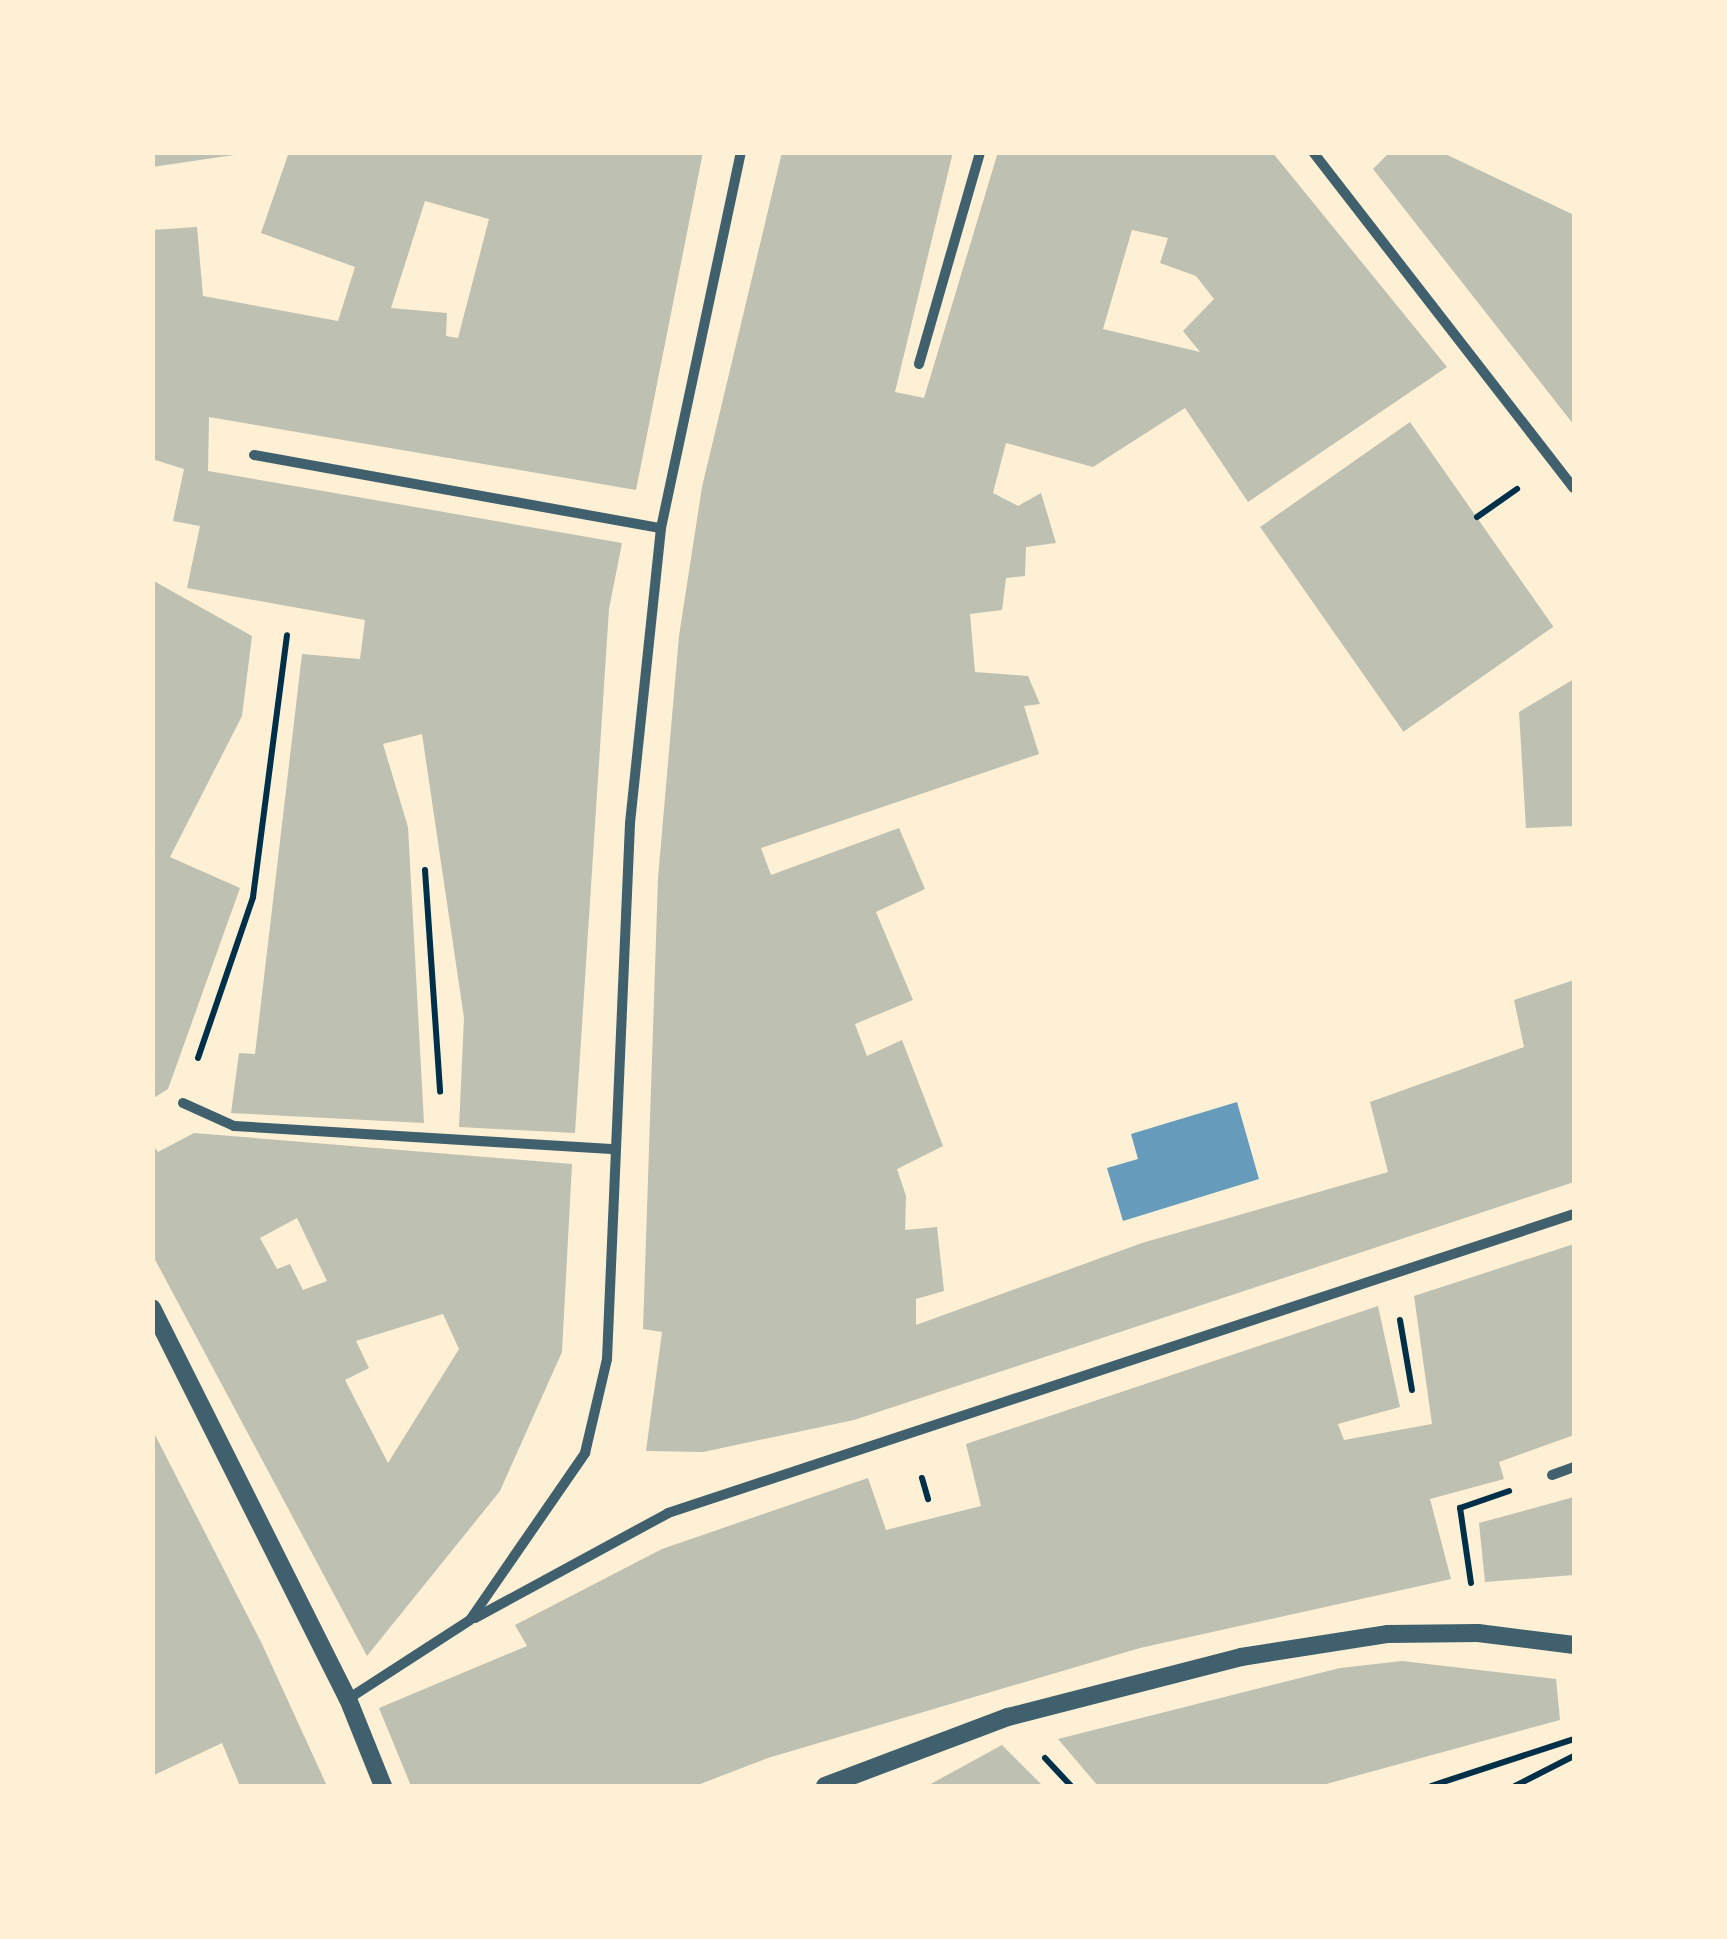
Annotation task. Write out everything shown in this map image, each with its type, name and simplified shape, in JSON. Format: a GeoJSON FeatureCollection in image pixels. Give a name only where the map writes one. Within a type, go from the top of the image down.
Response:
{"type":"FeatureCollection","features":[{"type":"Feature","properties":{"kind":"street"},"geometry":{"type":"LineString","coordinates":[[470,1620],[585,1453],[607,1359],[630,824],[661,528],[741,152]]}},
{"type":"Feature","properties":{"kind":"street"},"geometry":{"type":"LineString","coordinates":[[918,364],[980,152]]}},
{"type":"Feature","properties":{"kind":"street"},"geometry":{"type":"LineString","coordinates":[[1312,152],[1574,488]]}},
{"type":"Feature","properties":{"kind":"street"},"geometry":{"type":"LineString","coordinates":[[254,456],[661,528]]}},
{"type":"Feature","properties":{"kind":"street"},"geometry":{"type":"LineString","coordinates":[[183,1104],[234,1126],[616,1149]]}},
{"type":"Feature","properties":{"kind":"street"},"geometry":{"type":"LineString","coordinates":[[348,1699],[470,1620],[668,1513],[1574,1214]]}},
{"type":"Feature","properties":{"kind":"street"},"geometry":{"type":"LineString","coordinates":[[152,1308],[348,1699],[384,1786]]}},
{"type":"Feature","properties":{"kind":"street"},"geometry":{"type":"LineString","coordinates":[[1552,1475],[1574,1467]]}},
{"type":"Feature","properties":{"kind":"street"},"geometry":{"type":"LineString","coordinates":[[825,1786],[1008,1717],[1241,1658],[1388,1634],[1478,1632],[1574,1646]]}},
{"type":"Feature","properties":{"kind":"path"},"geometry":{"type":"LineString","coordinates":[[1477,516],[1527,482]]}},
{"type":"Feature","properties":{"kind":"path"},"geometry":{"type":"LineString","coordinates":[[183,1104],[252,897],[286,635]]}},
{"type":"Feature","properties":{"kind":"path"},"geometry":{"type":"LineString","coordinates":[[425,870],[444,1137]]}},
{"type":"Feature","properties":{"kind":"path"},"geometry":{"type":"LineString","coordinates":[[1393,1274],[1412,1390]]}},
{"type":"Feature","properties":{"kind":"path"},"geometry":{"type":"LineString","coordinates":[[1478,1632],[1460,1508],[1552,1475]]}},
{"type":"Feature","properties":{"kind":"path"},"geometry":{"type":"LineString","coordinates":[[1431,1786],[1574,1739]]}},
{"type":"Feature","properties":{"kind":"path"},"geometry":{"type":"LineString","coordinates":[[1515,1786],[1574,1756]]}},
{"type":"Feature","properties":{"kind":"water"},"geometry":{"type":"Polygon","coordinates":[[[1237,1102],[1259,1179],[1123,1221],[1107,1168],[1138,1159],[1131,1134],[1237,1102]]]}},
{"type":"Feature","properties":{"kind":"building"},"geometry":{"type":"Polygon","coordinates":[[[152,152],[234,152],[234,155],[152,167],[152,152]]]}},
{"type":"Feature","properties":{"kind":"building"},"geometry":{"type":"Polygon","coordinates":[[[289,152],[703,152],[636,490],[209,417],[208,471],[622,543],[609,609],[575,1133],[459,1127],[464,1018],[422,734],[383,744],[408,827],[424,1123],[231,1113],[239,1053],[255,1054],[302,654],[360,659],[365,620],[187,588],[200,526],[173,521],[184,469],[152,459],[152,230],[197,227],[203,296],[338,321],[355,267],[261,233],[289,152]],[[425,201],[391,308],[447,313],[446,336],[458,338],[489,219],[425,201]]]}},
{"type":"Feature","properties":{"kind":"building"},"geometry":{"type":"Polygon","coordinates":[[[782,152],[953,152],[895,392],[924,398],[998,152],[1272,152],[1447,367],[1248,502],[1185,408],[1093,467],[1006,443],[993,493],[1018,506],[1041,493],[1056,543],[1026,547],[1025,576],[1006,578],[1002,610],[970,614],[975,672],[1028,676],[1040,704],[1024,706],[1039,754],[761,848],[771,875],[899,828],[925,889],[876,912],[913,1000],[855,1024],[867,1056],[902,1040],[943,1146],[897,1169],[906,1196],[905,1230],[937,1227],[944,1291],[916,1299],[916,1325],[1142,1243],[1388,1172],[1370,1102],[1524,1047],[1514,1000],[1574,980],[1574,1182],[854,1420],[703,1452],[646,1451],[662,1332],[643,1329],[658,878],[679,636],[702,487],[782,152]],[[1132,230],[1103,329],[1200,352],[1183,331],[1214,299],[1196,276],[1160,263],[1168,238],[1132,230]]]}},
{"type":"Feature","properties":{"kind":"building"},"geometry":{"type":"Polygon","coordinates":[[[1390,152],[1441,152],[1574,215],[1574,425],[1373,169],[1390,152]]]}},
{"type":"Feature","properties":{"kind":"building"},"geometry":{"type":"Polygon","coordinates":[[[1410,422],[1553,627],[1403,732],[1260,527],[1410,422]]]}},
{"type":"Feature","properties":{"kind":"building"},"geometry":{"type":"Polygon","coordinates":[[[152,580],[252,636],[242,716],[170,857],[240,888],[168,1089],[152,1099],[152,580]]]}},
{"type":"Feature","properties":{"kind":"building"},"geometry":{"type":"Polygon","coordinates":[[[1574,679],[1574,826],[1526,828],[1519,712],[1574,679]]]}},
{"type":"Feature","properties":{"kind":"building"},"geometry":{"type":"Polygon","coordinates":[[[194,1133],[572,1164],[562,1352],[500,1491],[367,1656],[152,1254],[152,1144],[158,1152],[194,1133]],[[297,1218],[260,1238],[277,1269],[290,1264],[303,1290],[327,1281],[297,1218]],[[443,1314],[356,1341],[369,1368],[345,1380],[388,1463],[459,1349],[443,1314]]]}},
{"type":"Feature","properties":{"kind":"building"},"geometry":{"type":"Polygon","coordinates":[[[1574,1244],[1574,1435],[1499,1462],[1504,1479],[1430,1499],[1451,1579],[1140,1648],[768,1758],[695,1786],[411,1786],[379,1708],[527,1646],[515,1625],[662,1549],[868,1478],[886,1530],[981,1506],[966,1444],[1378,1306],[1400,1407],[1338,1424],[1344,1440],[1432,1424],[1414,1296],[1574,1244]]]}},
{"type":"Feature","properties":{"kind":"building"},"geometry":{"type":"Polygon","coordinates":[[[152,1429],[262,1644],[327,1786],[240,1786],[222,1743],[152,1776],[152,1429]]]}},
{"type":"Feature","properties":{"kind":"building"},"geometry":{"type":"Polygon","coordinates":[[[1574,1497],[1574,1575],[1485,1582],[1479,1523],[1574,1497]]]}},
{"type":"Feature","properties":{"kind":"building"},"geometry":{"type":"Polygon","coordinates":[[[1402,1661],[1556,1679],[1560,1720],[1319,1786],[1098,1786],[1058,1739],[1340,1668],[1402,1661]]]}},
{"type":"Feature","properties":{"kind":"building"},"geometry":{"type":"Polygon","coordinates":[[[1002,1745],[1043,1786],[927,1786],[1002,1745]]]}}]}
